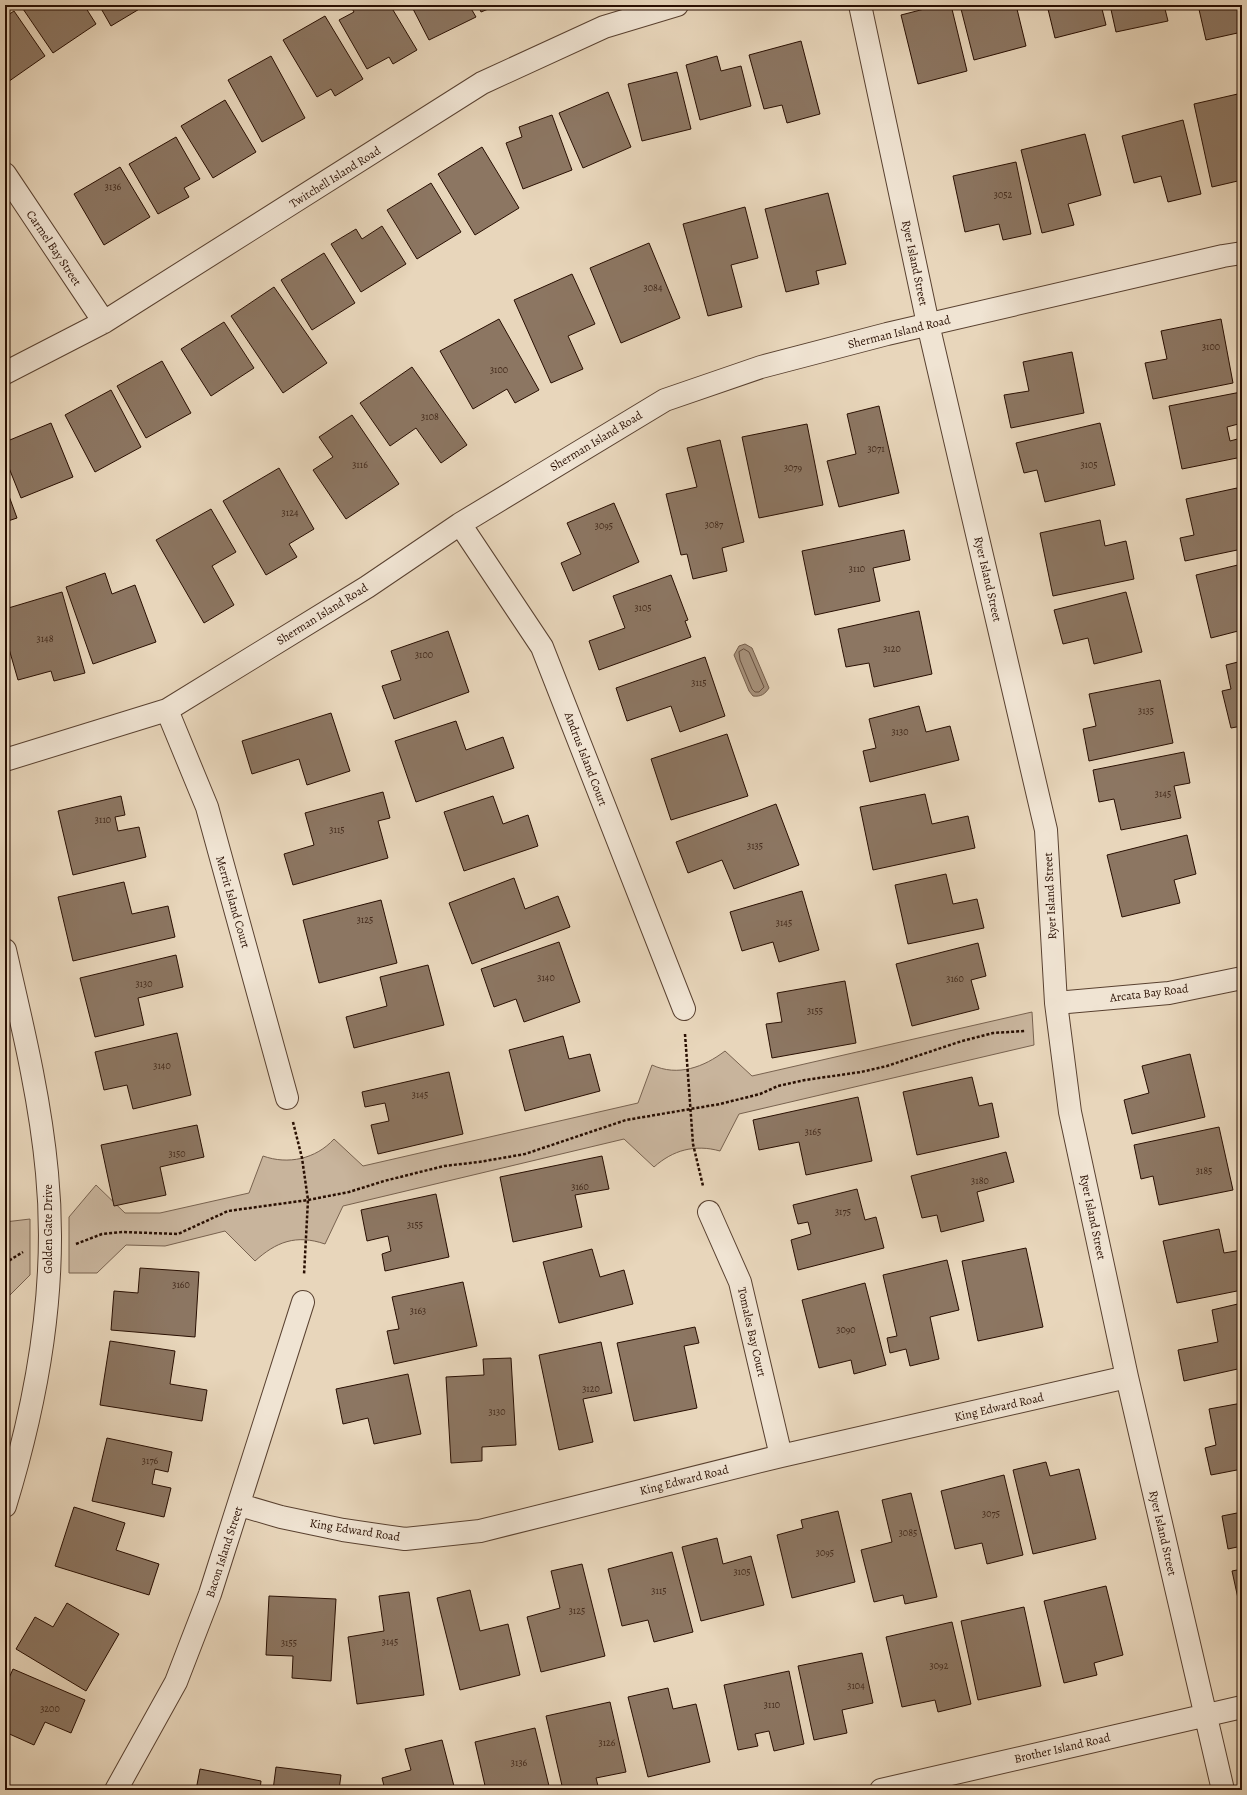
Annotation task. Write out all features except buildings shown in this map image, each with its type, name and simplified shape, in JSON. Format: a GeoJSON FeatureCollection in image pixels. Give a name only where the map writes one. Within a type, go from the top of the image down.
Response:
{"type":"FeatureCollection","features":[{"type":"Feature","properties":{"kind":"street","name":"Twitchell Island Road"},"geometry":{"type":"LineString","coordinates":[[5,373],[104,322],[482,83],[604,27],[677,5]]}},
{"type":"Feature","properties":{"kind":"street","name":"Ryer Island Street"},"geometry":{"type":"LineString","coordinates":[[860,5],[928,324],[1046,830],[1056,1002],[1070,1112],[1127,1377],[1223,1790]]}},
{"type":"Feature","properties":{"kind":"street","name":"Carmel Bay Street"},"geometry":{"type":"LineString","coordinates":[[5,174],[104,322]]}},
{"type":"Feature","properties":{"kind":"street","name":"Sherman Island Road"},"geometry":{"type":"LineString","coordinates":[[5,760],[167,710],[366,587],[460,524],[665,400],[761,367],[928,324],[1223,256],[1242,253]]}},
{"type":"Feature","properties":{"kind":"street","name":"Andrus Island Court"},"geometry":{"type":"LineString","coordinates":[[460,524],[542,646],[684,1009]]}},
{"type":"Feature","properties":{"kind":"street","name":"Merrit Island Court"},"geometry":{"type":"LineString","coordinates":[[167,710],[207,807],[287,1098]]}},
{"type":"Feature","properties":{"kind":"street","name":"Golden Gate Drive"},"geometry":{"type":"LineString","coordinates":[[5,950],[27,1046],[39,1110],[47,1173],[49,1248],[45,1322],[36,1387],[22,1450],[5,1506]]}},
{"type":"Feature","properties":{"kind":"street","name":"Arcata Bay Road"},"geometry":{"type":"LineString","coordinates":[[1056,1002],[1169,993],[1242,978]]}},
{"type":"Feature","properties":{"kind":"street","name":"Tomales Bay Court"},"geometry":{"type":"LineString","coordinates":[[709,1212],[740,1282],[781,1456]]}},
{"type":"Feature","properties":{"kind":"street","name":"Bacon Island Street"},"geometry":{"type":"LineString","coordinates":[[116,1790],[176,1682],[210,1594],[240,1505],[303,1302]]}},
{"type":"Feature","properties":{"kind":"street","name":"King Edward Road"},"geometry":{"type":"LineString","coordinates":[[240,1505],[281,1517],[328,1527],[405,1539],[480,1531],[781,1456],[1127,1377]]}},
{"type":"Feature","properties":{"kind":"street","name":"Brother Island Road"},"geometry":{"type":"LineString","coordinates":[[881,1790],[1242,1707]]}},
{"type":"Feature","properties":{"kind":"path"},"geometry":{"type":"LineString","coordinates":[[684,1009],[693,1144],[709,1212]]}},
{"type":"Feature","properties":{"kind":"path"},"geometry":{"type":"LineString","coordinates":[[75,1244],[102,1234],[123,1232],[178,1234],[228,1211],[308,1200],[349,1192],[384,1181],[444,1166],[525,1154],[626,1120],[690,1109],[760,1094],[778,1086],[805,1080],[861,1072],[888,1066],[962,1041],[993,1033],[1025,1031]]}},
{"type":"Feature","properties":{"kind":"path"},"geometry":{"type":"LineString","coordinates":[[287,1098],[302,1158],[308,1200],[304,1236],[303,1302]]}},
{"type":"Feature","properties":{"kind":"path"},"geometry":{"type":"LineString","coordinates":[[5,1263],[24,1251]]}},
{"type":"Feature","properties":{"kind":"shaded area"},"geometry":{"type":"Polygon","coordinates":[[[1032,1012],[1034,1045],[739,1114],[720,1151],[702,1148],[685,1150],[669,1156],[654,1167],[624,1139],[343,1206],[325,1244],[305,1240],[287,1242],[271,1249],[255,1261],[225,1231],[165,1246],[126,1245],[97,1273],[69,1273],[69,1217],[96,1185],[125,1213],[160,1213],[249,1193],[263,1156],[272,1159],[292,1160],[310,1156],[327,1146],[334,1139],[363,1166],[638,1103],[652,1065],[671,1070],[681,1070],[700,1066],[725,1051],[752,1076],[1032,1012]]]}},
{"type":"Feature","properties":{"kind":"shaded area"},"geometry":{"type":"Polygon","coordinates":[[[30,1219],[30,1275],[5,1300],[5,1222],[30,1219]]]}},
{"type":"Feature","properties":{"kind":"water"},"geometry":{"type":"Polygon","coordinates":[[[745,644],[752,648],[769,688],[761,695],[753,696],[749,691],[734,655],[739,646],[745,644]]]}}]}
